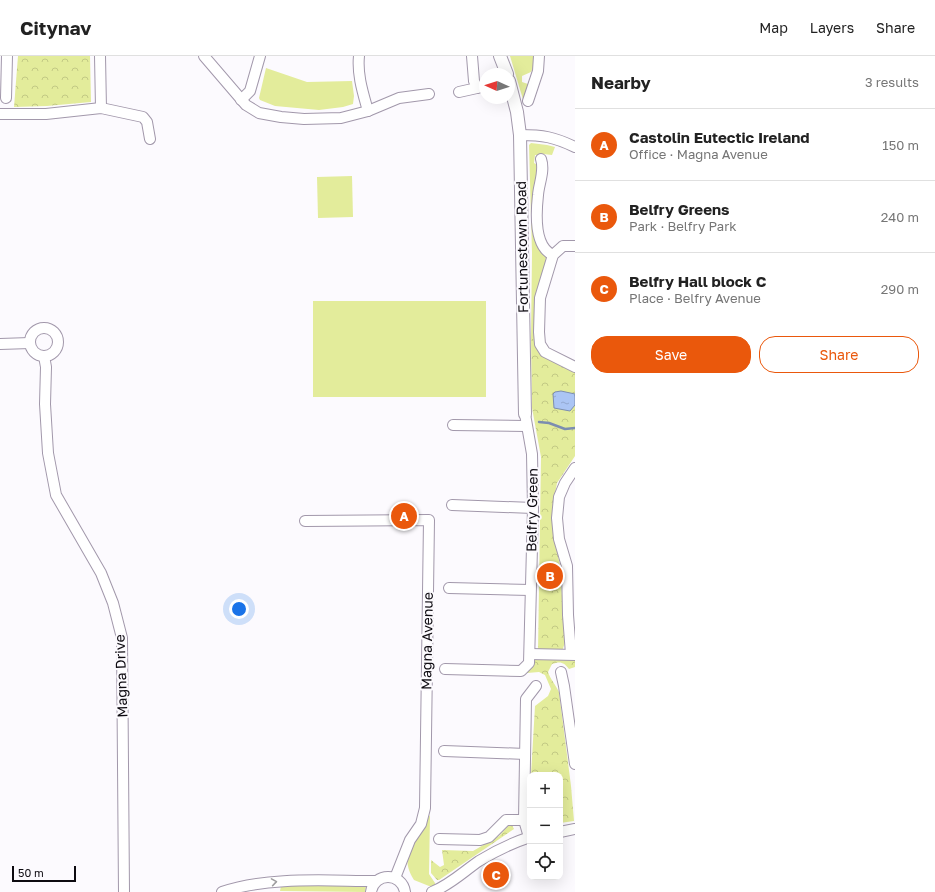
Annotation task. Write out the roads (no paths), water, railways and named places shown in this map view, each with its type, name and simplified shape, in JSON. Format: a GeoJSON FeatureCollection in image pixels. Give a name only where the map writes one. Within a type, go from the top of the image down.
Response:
{"type":"FeatureCollection","features":[{"type":"Feature","properties":{"kind":"street"},"geometry":{"type":"LineString","coordinates":[[6,98],[8,56]]}},
{"type":"Feature","properties":{"kind":"street"},"geometry":{"type":"LineString","coordinates":[[100,56],[101,108]]}},
{"type":"Feature","properties":{"kind":"street"},"geometry":{"type":"LineString","coordinates":[[204,56],[246,105],[259,113],[281,117],[304,119],[336,118],[358,115],[399,98],[429,94]]}},
{"type":"Feature","properties":{"kind":"street"},"geometry":{"type":"LineString","coordinates":[[241,100],[250,90],[260,56]]}},
{"type":"Feature","properties":{"kind":"street"},"geometry":{"type":"LineString","coordinates":[[358,56],[361,89],[368,111]]}},
{"type":"Feature","properties":{"kind":"street"},"geometry":{"type":"LineString","coordinates":[[472,56],[474,81],[479,85]]}},
{"type":"Feature","properties":{"kind":"street"},"geometry":{"type":"LineString","coordinates":[[500,56],[505,68]]}},
{"type":"Feature","properties":{"kind":"street"},"geometry":{"type":"LineString","coordinates":[[528,101],[538,71],[539,56]]}},
{"type":"Feature","properties":{"kind":"street"},"geometry":{"type":"LineString","coordinates":[[459,92],[479,87]]}},
{"type":"Feature","properties":{"kind":"street","name":"Fortunestown Road"},"geometry":{"type":"LineString","coordinates":[[515,104],[520,135],[526,420]]}},
{"type":"Feature","properties":{"kind":"street"},"geometry":{"type":"LineString","coordinates":[[0,114],[46,114],[101,108],[143,117],[147,122],[150,139]]}},
{"type":"Feature","properties":{"kind":"street"},"geometry":{"type":"LineString","coordinates":[[520,135],[545,136],[558,139],[575,147]]}},
{"type":"Feature","properties":{"kind":"street"},"geometry":{"type":"LineString","coordinates":[[541,159],[543,166],[538,195],[537,223],[543,246],[548,253],[553,255]]}},
{"type":"Feature","properties":{"kind":"street"},"geometry":{"type":"LineString","coordinates":[[575,246],[563,246],[553,255],[540,298],[539,332],[540,344],[545,352],[575,367]]}},
{"type":"Feature","properties":{"kind":"street"},"geometry":{"type":"LineString","coordinates":[[40,329],[53,332],[56,336],[57,345],[52,353],[44,356],[33,351],[30,343],[33,335],[40,329]]}},
{"type":"Feature","properties":{"kind":"street"},"geometry":{"type":"LineString","coordinates":[[0,344],[30,343]]}},
{"type":"Feature","properties":{"kind":"street","name":"Magna Drive"},"geometry":{"type":"LineString","coordinates":[[44,356],[46,367],[45,404],[48,453],[56,495],[101,573],[113,603],[122,638],[124,892]]}},
{"type":"Feature","properties":{"kind":"street"},"geometry":{"type":"LineString","coordinates":[[452,425],[526,420]]}},
{"type":"Feature","properties":{"kind":"street","name":"Belfry Green"},"geometry":{"type":"LineString","coordinates":[[526,420],[532,454],[530,654]]}},
{"type":"Feature","properties":{"kind":"street"},"geometry":{"type":"LineString","coordinates":[[445,669],[521,671],[529,663],[530,654],[573,654],[568,615],[571,566],[559,539],[557,518],[559,497],[565,483],[575,468]]}},
{"type":"Feature","properties":{"kind":"street"},"geometry":{"type":"LineString","coordinates":[[452,506],[532,508]]}},
{"type":"Feature","properties":{"kind":"street","name":"Magna Avenue"},"geometry":{"type":"LineString","coordinates":[[305,521],[429,520],[425,808],[421,824],[410,840],[395,878]]}},
{"type":"Feature","properties":{"kind":"street"},"geometry":{"type":"LineString","coordinates":[[448,588],[530,590]]}},
{"type":"Feature","properties":{"kind":"street"},"geometry":{"type":"LineString","coordinates":[[561,672],[574,748],[575,764]]}},
{"type":"Feature","properties":{"kind":"street"},"geometry":{"type":"LineString","coordinates":[[527,828],[524,820],[526,699],[536,686]]}},
{"type":"Feature","properties":{"kind":"street"},"geometry":{"type":"LineString","coordinates":[[444,751],[525,754]]}},
{"type":"Feature","properties":{"kind":"street"},"geometry":{"type":"LineString","coordinates":[[440,839],[480,840],[489,837],[506,820],[524,820]]}},
{"type":"Feature","properties":{"kind":"street"},"geometry":{"type":"LineString","coordinates":[[563,831],[575,829]]}},
{"type":"Feature","properties":{"kind":"street"},"geometry":{"type":"LineString","coordinates":[[432,892],[449,884],[479,862],[505,846],[527,838]]}},
{"type":"Feature","properties":{"kind":"street"},"geometry":{"type":"LineString","coordinates":[[371,892],[376,881],[385,876],[395,878],[403,884],[405,892]]}},
{"type":"Feature","properties":{"kind":"street"},"geometry":{"type":"LineString","coordinates":[[222,892],[281,881],[376,881]]}},
{"type":"Feature","properties":{"kind":"water"},"geometry":{"type":"Polygon","coordinates":[[[561,391],[575,394],[575,405],[570,411],[554,408],[553,394],[561,391]]]}},
{"type":"Feature","properties":{"kind":"waterway"},"geometry":{"type":"LineString","coordinates":[[539,422],[549,423],[565,429],[575,428]]}},
{"type":"Feature","properties":{"kind":"place","name":"Castolin Eutectic Ireland"},"geometry":{"type":"Point","coordinates":[404,516]}},
{"type":"Feature","properties":{"kind":"place","name":"Belfry Greens"},"geometry":{"type":"Point","coordinates":[550,576]}},
{"type":"Feature","properties":{"kind":"place","name":"Belfry Hall block C"},"geometry":{"type":"Point","coordinates":[496,875]}}]}
